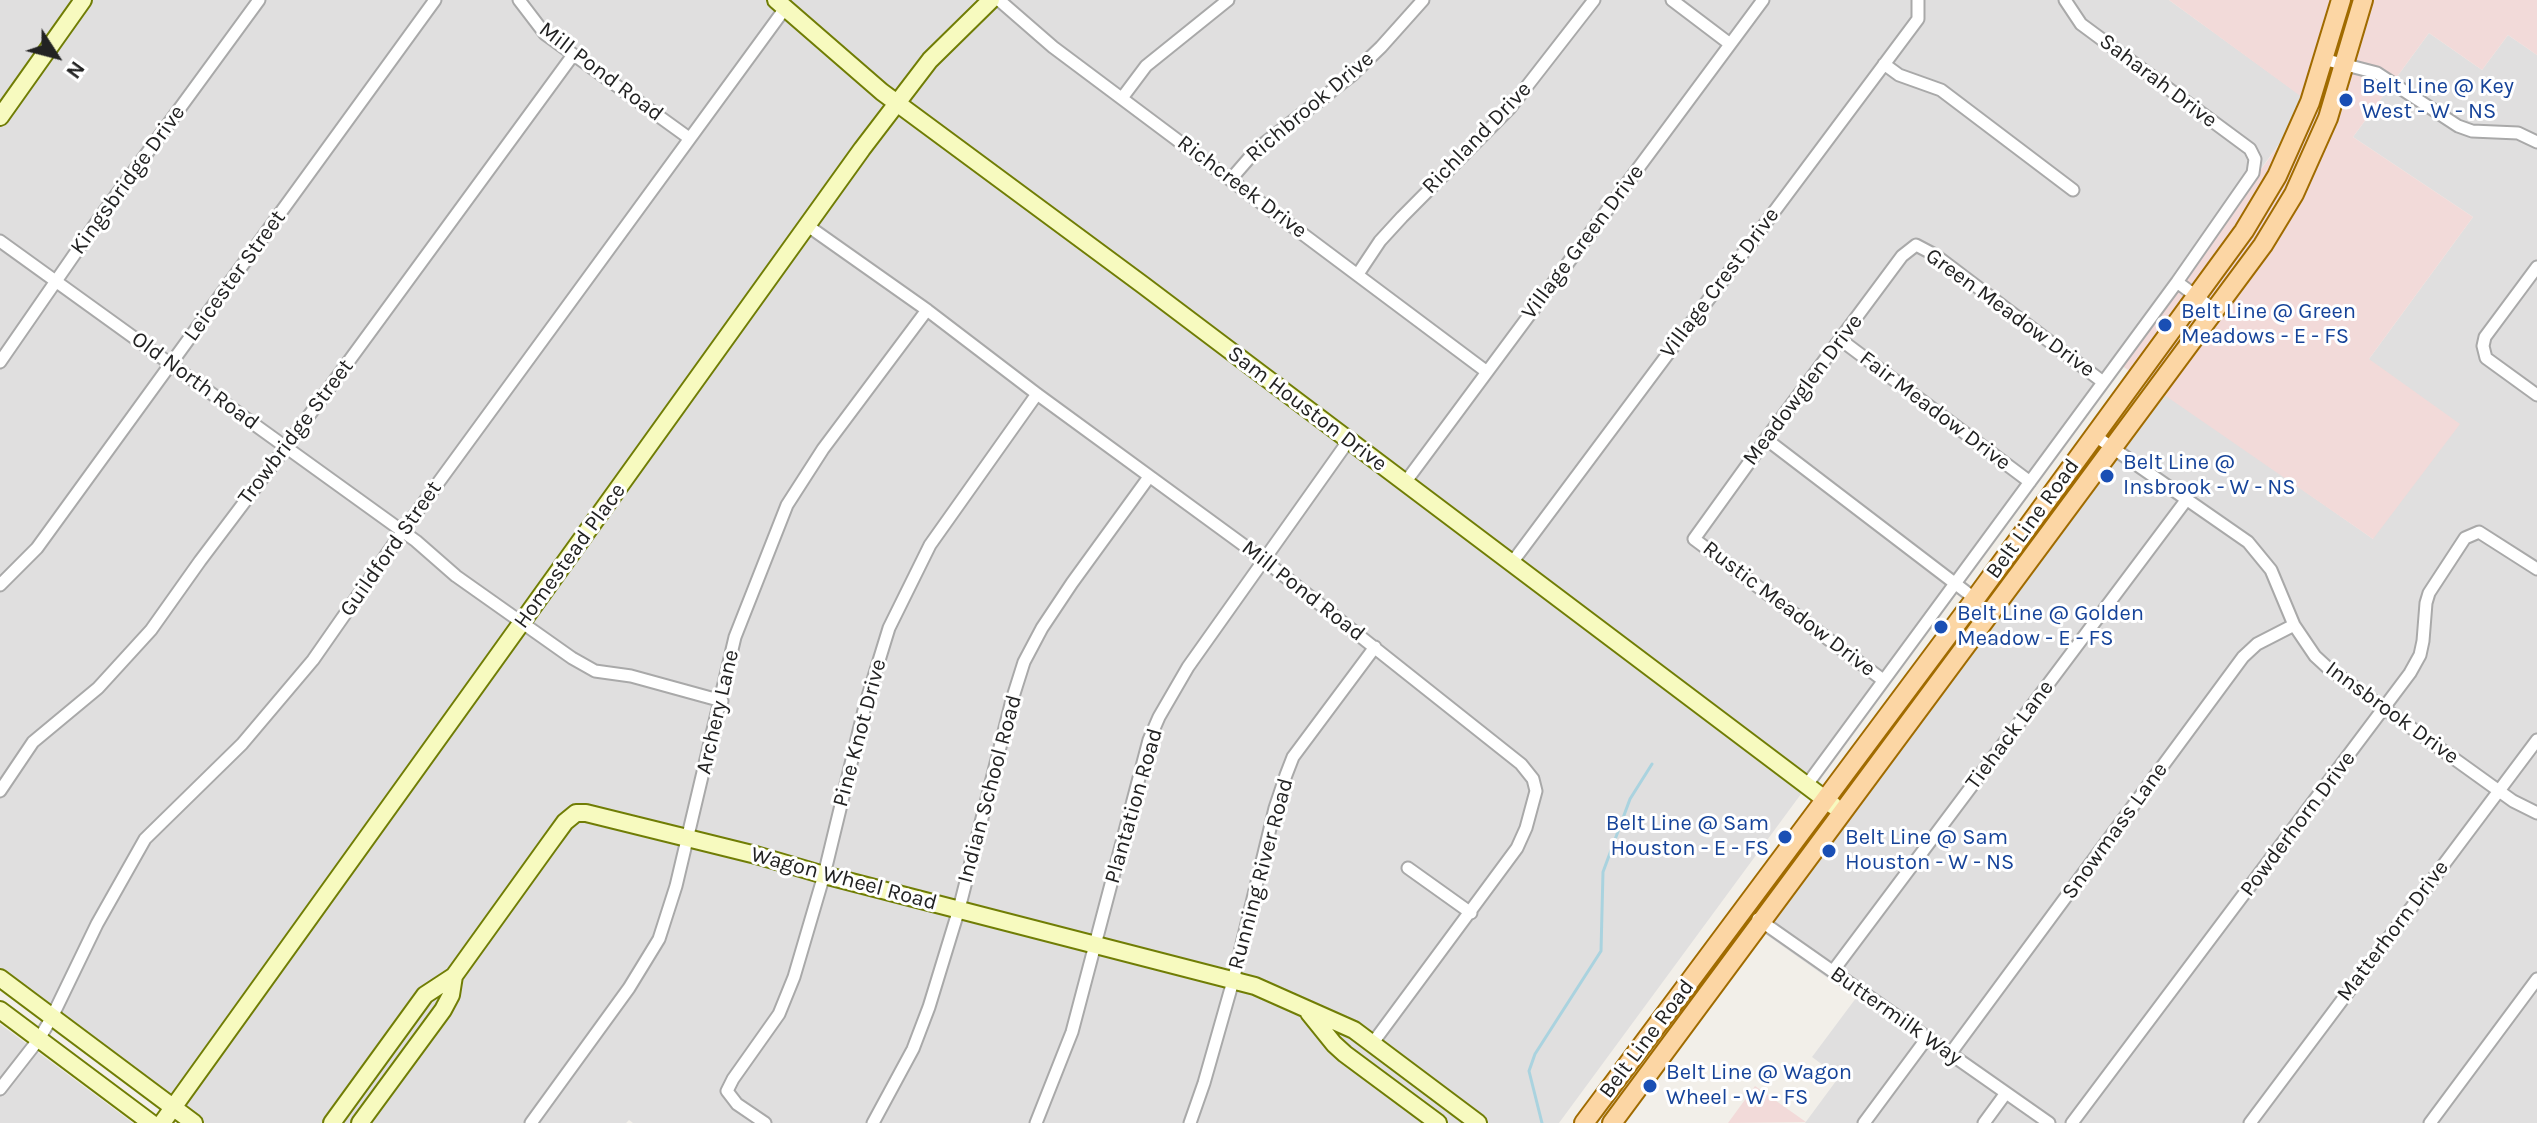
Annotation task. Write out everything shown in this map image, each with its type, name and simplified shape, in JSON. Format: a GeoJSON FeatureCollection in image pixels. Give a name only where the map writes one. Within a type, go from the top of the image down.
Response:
{"type":"FeatureCollection","features":[{"type":"Feature","properties":{"kind":"main road","name":"Belt Line Road"},"geometry":{"type":"LineString","coordinates":[[1584,1123],[1975,599],[2244,231],[2277,176],[2310,102],[2341,0]]}},
{"type":"Feature","properties":{"kind":"main road","name":"Belt Line Road"},"geometry":{"type":"LineString","coordinates":[[1612,1123],[2263,245],[2294,194],[2328,118],[2363,0]]}},
{"type":"Feature","properties":{"kind":"main road"},"geometry":{"type":"LineString","coordinates":[[1639,1051],[1657,1064]]}},
{"type":"Feature","properties":{"kind":"street"},"geometry":{"type":"LineString","coordinates":[[0,117],[83,0]]}},
{"type":"Feature","properties":{"kind":"street","name":"Kingsbridge Drive"},"geometry":{"type":"LineString","coordinates":[[0,362],[55,280],[259,0]]}},
{"type":"Feature","properties":{"kind":"street","name":"Leicester Street"},"geometry":{"type":"LineString","coordinates":[[0,585],[37,548],[435,0]]}},
{"type":"Feature","properties":{"kind":"street","name":"Mill Pond Road"},"geometry":{"type":"LineString","coordinates":[[519,0],[538,27],[689,138]]}},
{"type":"Feature","properties":{"kind":"street","name":"Homestead Place"},"geometry":{"type":"LineString","coordinates":[[162,1123],[897,102],[941,48],[991,0]]}},
{"type":"Feature","properties":{"kind":"street","name":"Richcreek Drive"},"geometry":{"type":"LineString","coordinates":[[999,0],[1122,98],[1487,372]]}},
{"type":"Feature","properties":{"kind":"street"},"geometry":{"type":"LineString","coordinates":[[1122,98],[1146,66],[1228,0]]}},
{"type":"Feature","properties":{"kind":"street","name":"Richbrook Drive"},"geometry":{"type":"LineString","coordinates":[[1231,179],[1257,149],[1352,75],[1423,0]]}},
{"type":"Feature","properties":{"kind":"street","name":"Richland Drive"},"geometry":{"type":"LineString","coordinates":[[1358,274],[1380,241],[1510,108],[1594,0]]}},
{"type":"Feature","properties":{"kind":"street"},"geometry":{"type":"LineString","coordinates":[[1672,0],[1730,44]]}},
{"type":"Feature","properties":{"kind":"street","name":"Village Green Drive"},"geometry":{"type":"LineString","coordinates":[[1404,484],[1763,0]]}},
{"type":"Feature","properties":{"kind":"street","name":"Village Crest Drive"},"geometry":{"type":"LineString","coordinates":[[1511,564],[1918,19],[1918,0]]}},
{"type":"Feature","properties":{"kind":"street","name":"Saharah Drive"},"geometry":{"type":"LineString","coordinates":[[2065,0],[2081,24],[2250,149],[2255,159],[2253,173],[2240,194],[2177,282]]}},
{"type":"Feature","properties":{"kind":"street","name":"Sam Houston Drive"},"geometry":{"type":"LineString","coordinates":[[781,4],[897,102],[1843,813]]}},
{"type":"Feature","properties":{"kind":"street","name":"Guildford Street"},"geometry":{"type":"LineString","coordinates":[[0,1089],[52,1017],[97,924],[145,839],[217,770],[271,712],[313,660],[689,138],[781,4]]}},
{"type":"Feature","properties":{"kind":"street","name":"Trowbridge Street"},"geometry":{"type":"LineString","coordinates":[[0,791],[33,742],[98,688],[151,630],[573,55]]}},
{"type":"Feature","properties":{"kind":"street"},"geometry":{"type":"LineString","coordinates":[[2323,59],[2377,73],[2458,126],[2472,131],[2518,133],[2537,142]]}},
{"type":"Feature","properties":{"kind":"street"},"geometry":{"type":"LineString","coordinates":[[1884,64],[1899,75],[1947,95],[2073,190]]}},
{"type":"Feature","properties":{"kind":"street","name":"Mill Pond Road"},"geometry":{"type":"LineString","coordinates":[[808,226],[927,310],[1264,560],[1521,764],[1533,779],[1536,791],[1517,848],[1372,1044]]}},
{"type":"Feature","properties":{"kind":"street","name":"Old North Road"},"geometry":{"type":"LineString","coordinates":[[0,241],[403,531],[456,576],[572,658],[595,671],[631,676],[722,701]]}},
{"type":"Feature","properties":{"kind":"street","name":"Meadowglen Drive"},"geometry":{"type":"LineString","coordinates":[[1694,539],[1902,256],[1916,245]]}},
{"type":"Feature","properties":{"kind":"street","name":"Green Meadow Drive"},"geometry":{"type":"LineString","coordinates":[[1916,245],[1935,255],[2103,382]]}},
{"type":"Feature","properties":{"kind":"street"},"geometry":{"type":"LineString","coordinates":[[2537,267],[2485,337],[2483,346],[2486,358],[2537,395]]}},
{"type":"Feature","properties":{"kind":"street"},"geometry":{"type":"LineString","coordinates":[[1806,786],[2177,282],[2216,311]]}},
{"type":"Feature","properties":{"kind":"street","name":"Archery Lane"},"geometry":{"type":"LineString","coordinates":[[531,1123],[648,958],[670,909],[735,637],[787,505],[823,449],[927,310]]}},
{"type":"Feature","properties":{"kind":"street","name":"Fair Meadow Drive"},"geometry":{"type":"LineString","coordinates":[[1841,340],[2030,482]]}},
{"type":"Feature","properties":{"kind":"street","name":"Pine Knot Drive"},"geometry":{"type":"LineString","coordinates":[[765,1123],[737,1104],[727,1091],[779,1014],[794,977],[824,875],[865,706],[889,628],[930,545],[1037,394]]}},
{"type":"Feature","properties":{"kind":"street","name":"Innsbrook Drive"},"geometry":{"type":"LineString","coordinates":[[2094,435],[2248,542],[2271,570],[2294,625],[2315,656],[2328,668],[2499,791],[2537,813]]}},
{"type":"Feature","properties":{"kind":"street"},"geometry":{"type":"LineString","coordinates":[[1766,439],[1992,612]]}},
{"type":"Feature","properties":{"kind":"street","name":"Plantation Road"},"geometry":{"type":"LineString","coordinates":[[1036,1123],[1072,1032],[1149,740],[1159,717],[1188,667],[1349,440]]}},
{"type":"Feature","properties":{"kind":"street","name":"Indian School Road"},"geometry":{"type":"LineString","coordinates":[[873,1123],[913,1049],[929,1007],[959,909],[1024,662],[1072,583],[1149,477]]}},
{"type":"Feature","properties":{"kind":"street","name":"Tiehack Lane"},"geometry":{"type":"LineString","coordinates":[[1833,971],[2187,499]]}},
{"type":"Feature","properties":{"kind":"street","name":"Powderhorn Drive"},"geometry":{"type":"LineString","coordinates":[[2072,1123],[2410,673],[2420,655],[2426,603],[2436,581],[2465,538],[2479,532],[2537,569]]}},
{"type":"Feature","properties":{"kind":"street","name":"Rustic Meadow Drive"},"geometry":{"type":"LineString","coordinates":[[1694,539],[1883,680]]}},
{"type":"Feature","properties":{"kind":"street","name":"Snowmass Lane"},"geometry":{"type":"LineString","coordinates":[[1950,1054],[2243,657],[2257,644],[2294,625]]}},
{"type":"Feature","properties":{"kind":"street","name":"Running River Road"},"geometry":{"type":"LineString","coordinates":[[1190,1123],[1233,981],[1275,808],[1293,757],[1375,647]]}},
{"type":"Feature","properties":{"kind":"street","name":"Matterhorn Drive"},"geometry":{"type":"LineString","coordinates":[[2250,1123],[2537,740]]}},
{"type":"Feature","properties":{"kind":"street","name":"Wagon Wheel Road"},"geometry":{"type":"LineString","coordinates":[[332,1123],[425,995],[454,976],[565,822],[576,813],[601,816],[756,855],[1275,993],[1354,1030],[1478,1123]]}},
{"type":"Feature","properties":{"kind":"street"},"geometry":{"type":"LineString","coordinates":[[1408,868],[1471,913]]}},
{"type":"Feature","properties":{"kind":"street","name":"Buttermilk Way"},"geometry":{"type":"LineString","coordinates":[[1744,908],[2049,1123]]}},
{"type":"Feature","properties":{"kind":"street","name":"Wagon Wheel Road"},"geometry":{"type":"LineString","coordinates":[[360,1123],[443,1010],[451,995],[454,976]]}},
{"type":"Feature","properties":{"kind":"street"},"geometry":{"type":"LineString","coordinates":[[0,978],[194,1123]]}},
{"type":"Feature","properties":{"kind":"street"},"geometry":{"type":"LineString","coordinates":[[2430,1123],[2537,979]]}},
{"type":"Feature","properties":{"kind":"street","name":"Wagon Wheel Road"},"geometry":{"type":"LineString","coordinates":[[1306,1008],[1334,1044],[1438,1123]]}},
{"type":"Feature","properties":{"kind":"street"},"geometry":{"type":"LineString","coordinates":[[0,1010],[151,1123]]}},
{"type":"Feature","properties":{"kind":"street"},"geometry":{"type":"LineString","coordinates":[[1864,1123],[1927,1038]]}},
{"type":"Feature","properties":{"kind":"street"},"geometry":{"type":"LineString","coordinates":[[1358,1063],[1372,1044]]}},
{"type":"Feature","properties":{"kind":"street"},"geometry":{"type":"LineString","coordinates":[[362,1082],[380,1096]]}},
{"type":"Feature","properties":{"kind":"street"},"geometry":{"type":"LineString","coordinates":[[1984,1123],[2006,1093]]}},
{"type":"Feature","properties":{"kind":"shaded area"},"geometry":{"type":"Polygon","coordinates":[[[0,0],[2169,0],[2310,102],[1559,1123],[633,1123],[629,1120],[626,1123],[205,1123],[0,971],[0,0]]]}},
{"type":"Feature","properties":{"kind":"shaded area"},"geometry":{"type":"Polygon","coordinates":[[[2169,0],[2537,0],[2537,55],[2508,35],[2482,70],[2429,33],[2353,137],[2473,217],[2369,359],[2460,424],[2373,539],[2118,363],[2310,103],[2169,0]]]}},
{"type":"Feature","properties":{"kind":"shaded area"},"geometry":{"type":"Polygon","coordinates":[[[2429,33],[2482,70],[2508,35],[2537,55],[2537,1123],[1805,1123],[1839,1077],[1812,1057],[1856,998],[1764,933],[2166,394],[2373,539],[2369,359],[2473,217],[2353,137],[2429,33]]]}},
{"type":"Feature","properties":{"kind":"shaded area"},"geometry":{"type":"Polygon","coordinates":[[[0,1024],[133,1123],[0,1123],[0,1024]]]}},
{"type":"Feature","properties":{"kind":"shaded area"},"geometry":{"type":"Polygon","coordinates":[[[1755,1086],[1806,1122],[1728,1123],[1755,1086]]]}},
{"type":"Feature","properties":{"kind":"waterway"},"geometry":{"type":"LineString","coordinates":[[1542,1123],[1529,1071],[1535,1054],[1601,951],[1603,872],[1630,799],[1652,764]]}},
{"type":"Feature","properties":{"kind":"place","name":"Belt Line @ Key West - W - NS"},"geometry":{"type":"Point","coordinates":[2346,100]}},
{"type":"Feature","properties":{"kind":"place","name":"Belt Line @ Green Meadows - E - FS"},"geometry":{"type":"Point","coordinates":[2165,325]}},
{"type":"Feature","properties":{"kind":"place","name":"Belt Line @ Insbrook - W - NS"},"geometry":{"type":"Point","coordinates":[2107,476]}},
{"type":"Feature","properties":{"kind":"place","name":"Belt Line @ Golden Meadow - E - FS"},"geometry":{"type":"Point","coordinates":[1941,627]}},
{"type":"Feature","properties":{"kind":"place","name":"Belt Line @ Sam Houston - E - FS"},"geometry":{"type":"Point","coordinates":[1785,837]}},
{"type":"Feature","properties":{"kind":"place","name":"Belt Line @ Sam Houston - W - NS"},"geometry":{"type":"Point","coordinates":[1829,851]}},
{"type":"Feature","properties":{"kind":"place","name":"Belt Line @ Wagon Wheel - W - FS"},"geometry":{"type":"Point","coordinates":[1650,1086]}}]}
